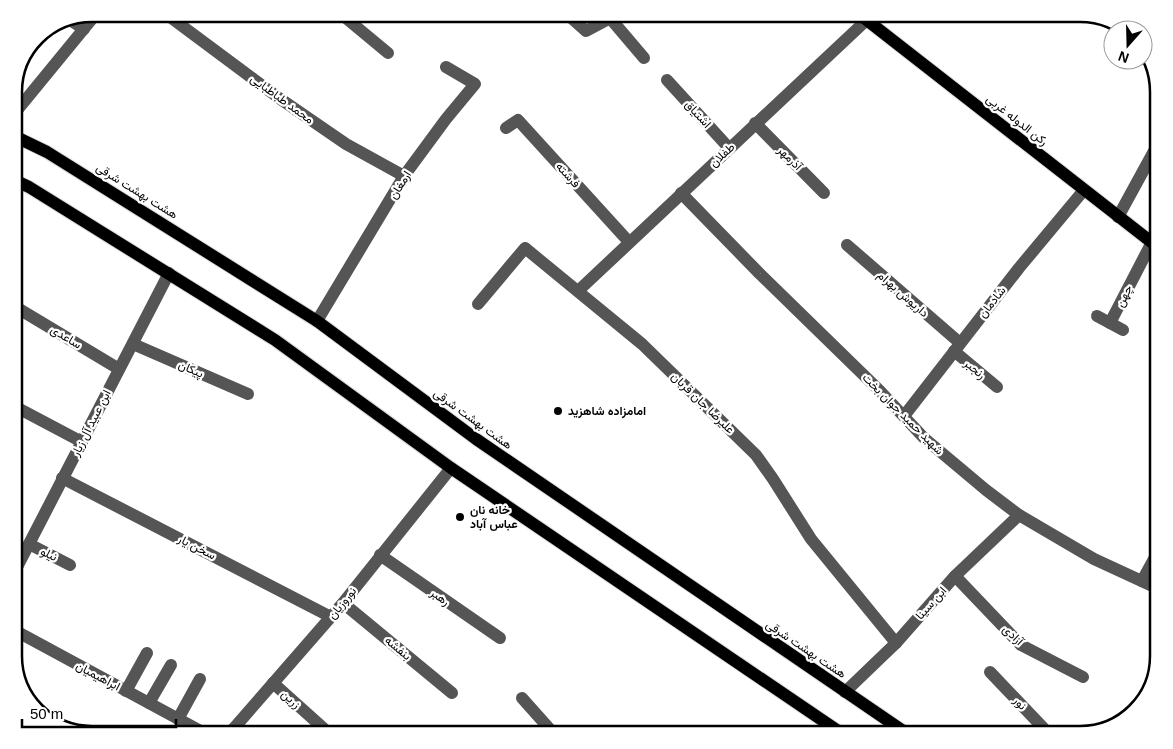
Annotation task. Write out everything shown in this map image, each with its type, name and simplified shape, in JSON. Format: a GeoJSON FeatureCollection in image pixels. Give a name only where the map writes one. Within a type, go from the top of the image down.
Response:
{"type":"FeatureCollection","features":[{"type":"Feature","properties":{"kind":"main road","name":"رکن الدوله غربی"},"geometry":{"type":"LineString","coordinates":[[874,22],[1150,241]]}},
{"type":"Feature","properties":{"kind":"main road","name":"هشت بهشت شرقی"},"geometry":{"type":"LineString","coordinates":[[23,140],[47,152],[317,321],[476,439],[896,726]]}},
{"type":"Feature","properties":{"kind":"main road"},"geometry":{"type":"LineString","coordinates":[[23,184],[275,340],[451,468],[823,726]]}},
{"type":"Feature","properties":{"kind":"street","name":"محمد طباطبایی"},"geometry":{"type":"LineString","coordinates":[[177,22],[346,144],[404,176]]}},
{"type":"Feature","properties":{"kind":"street"},"geometry":{"type":"LineString","coordinates":[[351,22],[388,53]]}},
{"type":"Feature","properties":{"kind":"street"},"geometry":{"type":"LineString","coordinates":[[575,22],[586,32],[604,22]]}},
{"type":"Feature","properties":{"kind":"street"},"geometry":{"type":"LineString","coordinates":[[618,22],[644,58]]}},
{"type":"Feature","properties":{"kind":"street","name":"طفلان"},"geometry":{"type":"LineString","coordinates":[[578,291],[860,22]]}},
{"type":"Feature","properties":{"kind":"street"},"geometry":{"type":"LineString","coordinates":[[23,103],[89,23]]}},
{"type":"Feature","properties":{"kind":"street"},"geometry":{"type":"LineString","coordinates":[[77,25],[84,29]]}},
{"type":"Feature","properties":{"kind":"street","name":"ارمغان"},"geometry":{"type":"LineString","coordinates":[[317,321],[404,176],[446,119],[475,84],[446,67]]}},
{"type":"Feature","properties":{"kind":"street","name":"اشتیاق"},"geometry":{"type":"LineString","coordinates":[[667,80],[729,148]]}},
{"type":"Feature","properties":{"kind":"street","name":"فرشته"},"geometry":{"type":"LineString","coordinates":[[506,128],[518,120],[629,242]]}},
{"type":"Feature","properties":{"kind":"street","name":"آذرمهر"},"geometry":{"type":"LineString","coordinates":[[755,123],[824,193]]}},
{"type":"Feature","properties":{"kind":"street"},"geometry":{"type":"LineString","coordinates":[[1118,217],[1150,158]]}},
{"type":"Feature","properties":{"kind":"street","name":"شادمان"},"geometry":{"type":"LineString","coordinates":[[904,416],[1019,268],[1084,190]]}},
{"type":"Feature","properties":{"kind":"street","name":"شهید حمید جوان بخت"},"geometry":{"type":"LineString","coordinates":[[681,193],[924,438],[986,490],[1019,515],[1094,559],[1150,585]]}},
{"type":"Feature","properties":{"kind":"street","name":"داریوش بهرام"},"geometry":{"type":"LineString","coordinates":[[847,245],[957,347]]}},
{"type":"Feature","properties":{"kind":"street","name":"علیرضا جان قربان"},"geometry":{"type":"LineString","coordinates":[[478,304],[525,248],[642,344],[756,455],[811,539],[896,643]]}},
{"type":"Feature","properties":{"kind":"street","name":"چهن"},"geometry":{"type":"LineString","coordinates":[[1110,323],[1150,255]]}},
{"type":"Feature","properties":{"kind":"street","name":"ابن عبید آل زیار"},"geometry":{"type":"LineString","coordinates":[[23,555],[169,273]]}},
{"type":"Feature","properties":{"kind":"street","name":"ساعدی"},"geometry":{"type":"LineString","coordinates":[[23,311],[119,369]]}},
{"type":"Feature","properties":{"kind":"street"},"geometry":{"type":"LineString","coordinates":[[1097,316],[1122,330]]}},
{"type":"Feature","properties":{"kind":"street","name":"پیکان"},"geometry":{"type":"LineString","coordinates":[[133,344],[248,394]]}},
{"type":"Feature","properties":{"kind":"street","name":"رنجبر"},"geometry":{"type":"LineString","coordinates":[[957,347],[997,387]]}},
{"type":"Feature","properties":{"kind":"street"},"geometry":{"type":"LineString","coordinates":[[23,411],[82,442]]}},
{"type":"Feature","properties":{"kind":"street","name":"نوروزیان"},"geometry":{"type":"LineString","coordinates":[[236,726],[343,603],[451,468]]}},
{"type":"Feature","properties":{"kind":"street","name":"سخن یار"},"geometry":{"type":"LineString","coordinates":[[62,478],[331,617]]}},
{"type":"Feature","properties":{"kind":"street","name":"ابن سینا"},"geometry":{"type":"LineString","coordinates":[[845,692],[896,643],[955,576],[1019,515]]}},
{"type":"Feature","properties":{"kind":"street","name":"نیلو"},"geometry":{"type":"LineString","coordinates":[[29,544],[70,565]]}},
{"type":"Feature","properties":{"kind":"street","name":"رهبر"},"geometry":{"type":"LineString","coordinates":[[380,555],[500,638]]}},
{"type":"Feature","properties":{"kind":"street"},"geometry":{"type":"LineString","coordinates":[[1142,581],[1150,566]]}},
{"type":"Feature","properties":{"kind":"street","name":"آزادی"},"geometry":{"type":"LineString","coordinates":[[955,576],[1021,645],[1083,677]]}},
{"type":"Feature","properties":{"kind":"street","name":"بنفشه"},"geometry":{"type":"LineString","coordinates":[[343,603],[452,693]]}},
{"type":"Feature","properties":{"kind":"street","name":"ابراهیمیان"},"geometry":{"type":"LineString","coordinates":[[23,635],[191,726]]}},
{"type":"Feature","properties":{"kind":"street"},"geometry":{"type":"LineString","coordinates":[[126,691],[147,653]]}},
{"type":"Feature","properties":{"kind":"street"},"geometry":{"type":"LineString","coordinates":[[149,704],[171,665]]}},
{"type":"Feature","properties":{"kind":"street","name":"نور"},"geometry":{"type":"LineString","coordinates":[[990,672],[1041,726]]}},
{"type":"Feature","properties":{"kind":"street"},"geometry":{"type":"LineString","coordinates":[[178,719],[200,679]]}},
{"type":"Feature","properties":{"kind":"street","name":"زرین"},"geometry":{"type":"LineString","coordinates":[[273,683],[321,726]]}},
{"type":"Feature","properties":{"kind":"street"},"geometry":{"type":"LineString","coordinates":[[522,698],[546,726]]}},
{"type":"Feature","properties":{"kind":"place","name":"امامزاده شاهزید"},"geometry":{"type":"Point","coordinates":[558,411]}},
{"type":"Feature","properties":{"kind":"place","name":"خانه نان عباس آباد"},"geometry":{"type":"Point","coordinates":[460,517]}}]}
